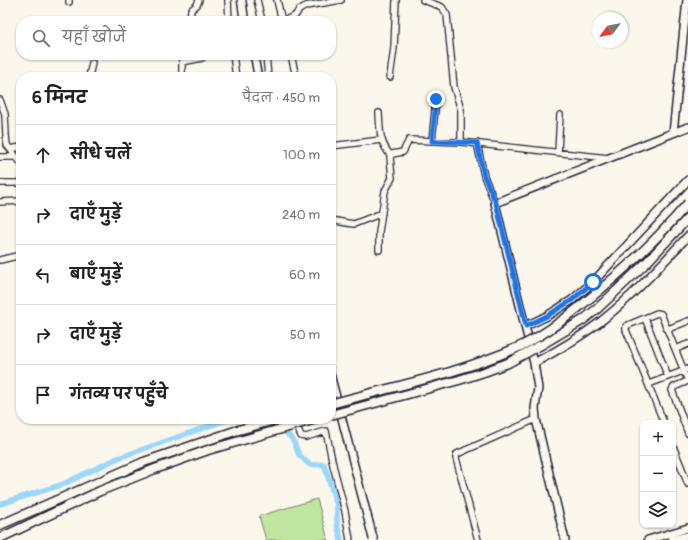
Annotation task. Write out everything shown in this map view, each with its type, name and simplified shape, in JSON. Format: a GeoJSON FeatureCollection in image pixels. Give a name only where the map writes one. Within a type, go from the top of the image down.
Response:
{"type":"FeatureCollection","features":[{"type":"Feature","properties":{"kind":"main road"},"geometry":{"type":"LineString","coordinates":[[336,403],[456,371],[523,344],[551,328],[596,294],[636,259],[688,203]]}},
{"type":"Feature","properties":{"kind":"main road"},"geometry":{"type":"LineString","coordinates":[[336,414],[484,372],[508,363],[554,338],[583,320],[597,309],[647,262],[688,218]]}},
{"type":"Feature","properties":{"kind":"main road"},"geometry":{"type":"LineString","coordinates":[[0,525],[144,462],[260,424]]}},
{"type":"Feature","properties":{"kind":"main road"},"geometry":{"type":"LineString","coordinates":[[0,538],[100,491],[161,466],[221,446],[298,424]]}},
{"type":"Feature","properties":{"kind":"street"},"geometry":{"type":"LineString","coordinates":[[190,16],[191,10],[197,6],[199,0]]}},
{"type":"Feature","properties":{"kind":"street"},"geometry":{"type":"LineString","coordinates":[[228,0],[230,16]]}},
{"type":"Feature","properties":{"kind":"street"},"geometry":{"type":"LineString","coordinates":[[257,0],[261,16]]}},
{"type":"Feature","properties":{"kind":"street"},"geometry":{"type":"LineString","coordinates":[[277,0],[281,16]]}},
{"type":"Feature","properties":{"kind":"street"},"geometry":{"type":"LineString","coordinates":[[295,16],[299,10],[306,6],[341,0]]}},
{"type":"Feature","properties":{"kind":"street"},"geometry":{"type":"LineString","coordinates":[[390,77],[395,41],[394,0]]}},
{"type":"Feature","properties":{"kind":"street"},"geometry":{"type":"LineString","coordinates":[[423,0],[442,7],[447,15],[454,87],[461,110],[461,142]]}},
{"type":"Feature","properties":{"kind":"street"},"geometry":{"type":"LineString","coordinates":[[674,133],[687,0]]}},
{"type":"Feature","properties":{"kind":"street"},"geometry":{"type":"LineString","coordinates":[[182,72],[182,62],[192,60]]}},
{"type":"Feature","properties":{"kind":"street"},"geometry":{"type":"LineString","coordinates":[[234,60],[235,72]]}},
{"type":"Feature","properties":{"kind":"street"},"geometry":{"type":"LineString","coordinates":[[266,60],[268,72]]}},
{"type":"Feature","properties":{"kind":"street"},"geometry":{"type":"LineString","coordinates":[[292,60],[295,72]]}},
{"type":"Feature","properties":{"kind":"street"},"geometry":{"type":"LineString","coordinates":[[90,72],[92,63]]}},
{"type":"Feature","properties":{"kind":"street"},"geometry":{"type":"LineString","coordinates":[[432,141],[436,99]]}},
{"type":"Feature","properties":{"kind":"street"},"geometry":{"type":"LineString","coordinates":[[0,100],[5,114],[6,135],[10,149],[16,156]]}},
{"type":"Feature","properties":{"kind":"street"},"geometry":{"type":"LineString","coordinates":[[378,250],[385,191],[392,178],[391,156],[384,147],[382,140],[379,113]]}},
{"type":"Feature","properties":{"kind":"street"},"geometry":{"type":"LineString","coordinates":[[558,152],[560,116]]}},
{"type":"Feature","properties":{"kind":"street"},"geometry":{"type":"LineString","coordinates":[[496,203],[688,127]]}},
{"type":"Feature","properties":{"kind":"street"},"geometry":{"type":"LineString","coordinates":[[336,145],[382,140]]}},
{"type":"Feature","properties":{"kind":"street"},"geometry":{"type":"LineString","coordinates":[[391,156],[393,154],[403,152],[409,140],[477,143],[611,158]]}},
{"type":"Feature","properties":{"kind":"street"},"geometry":{"type":"LineString","coordinates":[[477,143],[484,176],[496,203],[526,326],[538,388],[535,408],[536,419],[565,540]]}},
{"type":"Feature","properties":{"kind":"street"},"geometry":{"type":"LineString","coordinates":[[10,149],[16,148]]}},
{"type":"Feature","properties":{"kind":"street"},"geometry":{"type":"LineString","coordinates":[[0,157],[16,157]]}},
{"type":"Feature","properties":{"kind":"street"},"geometry":{"type":"LineString","coordinates":[[526,326],[547,316],[572,300],[593,282],[688,180]]}},
{"type":"Feature","properties":{"kind":"street"},"geometry":{"type":"LineString","coordinates":[[0,183],[16,183]]}},
{"type":"Feature","properties":{"kind":"street"},"geometry":{"type":"LineString","coordinates":[[0,202],[16,201]]}},
{"type":"Feature","properties":{"kind":"street"},"geometry":{"type":"LineString","coordinates":[[336,221],[354,224],[382,213]]}},
{"type":"Feature","properties":{"kind":"street"},"geometry":{"type":"LineString","coordinates":[[534,363],[566,345],[619,306],[688,236]]}},
{"type":"Feature","properties":{"kind":"street"},"geometry":{"type":"LineString","coordinates":[[0,260],[16,255]]}},
{"type":"Feature","properties":{"kind":"street"},"geometry":{"type":"LineString","coordinates":[[663,420],[626,330],[628,324],[660,313],[686,370],[688,381],[674,387],[672,390],[688,433]]}},
{"type":"Feature","properties":{"kind":"street"},"geometry":{"type":"LineString","coordinates":[[644,318],[668,377]]}},
{"type":"Feature","properties":{"kind":"street"},"geometry":{"type":"LineString","coordinates":[[668,330],[688,321]]}},
{"type":"Feature","properties":{"kind":"street"},"geometry":{"type":"LineString","coordinates":[[676,349],[688,344]]}},
{"type":"Feature","properties":{"kind":"street"},"geometry":{"type":"LineString","coordinates":[[649,384],[686,370]]}},
{"type":"Feature","properties":{"kind":"street"},"geometry":{"type":"LineString","coordinates":[[478,540],[456,458],[457,454],[536,419]]}},
{"type":"Feature","properties":{"kind":"street"},"geometry":{"type":"LineString","coordinates":[[296,424],[301,436],[306,437],[326,431],[345,511],[350,540]]}},
{"type":"Feature","properties":{"kind":"street"},"geometry":{"type":"LineString","coordinates":[[676,454],[688,484]]}},
{"type":"Feature","properties":{"kind":"street"},"geometry":{"type":"LineString","coordinates":[[648,540],[688,528]]}},
{"type":"Feature","properties":{"kind":"street"},"geometry":{"type":"LineString","coordinates":[[672,540],[688,536]]}},
{"type":"Feature","properties":{"kind":"green space"},"geometry":{"type":"Polygon","coordinates":[[[317,499],[328,540],[266,540],[259,516],[317,499]]]}},
{"type":"Feature","properties":{"kind":"waterway"},"geometry":{"type":"LineString","coordinates":[[0,504],[61,485],[118,458],[215,424]]}},
{"type":"Feature","properties":{"kind":"waterway"},"geometry":{"type":"LineString","coordinates":[[279,424],[293,440],[299,455],[310,465],[324,464],[337,506],[337,524],[341,540]]}},
{"type":"Feature","properties":{"kind":"railway"},"geometry":{"type":"LineString","coordinates":[[237,0],[239,16]]}},
{"type":"Feature","properties":{"kind":"railway"},"geometry":{"type":"LineString","coordinates":[[246,0],[248,16]]}},
{"type":"Feature","properties":{"kind":"railway"},"geometry":{"type":"LineString","coordinates":[[251,60],[253,72]]}},
{"type":"Feature","properties":{"kind":"railway"},"geometry":{"type":"LineString","coordinates":[[259,60],[261,72]]}},
{"type":"Feature","properties":{"kind":"railway"},"geometry":{"type":"LineString","coordinates":[[336,380],[378,540]]}},
{"type":"Feature","properties":{"kind":"railway"},"geometry":{"type":"LineString","coordinates":[[336,412],[369,540]]}},
{"type":"Feature","properties":{"kind":"route"},"geometry":{"type":"LineString","coordinates":[[436,99],[432,141],[477,143],[478,155],[486,183],[496,203],[526,326],[547,316],[572,300],[593,282]]}}]}
